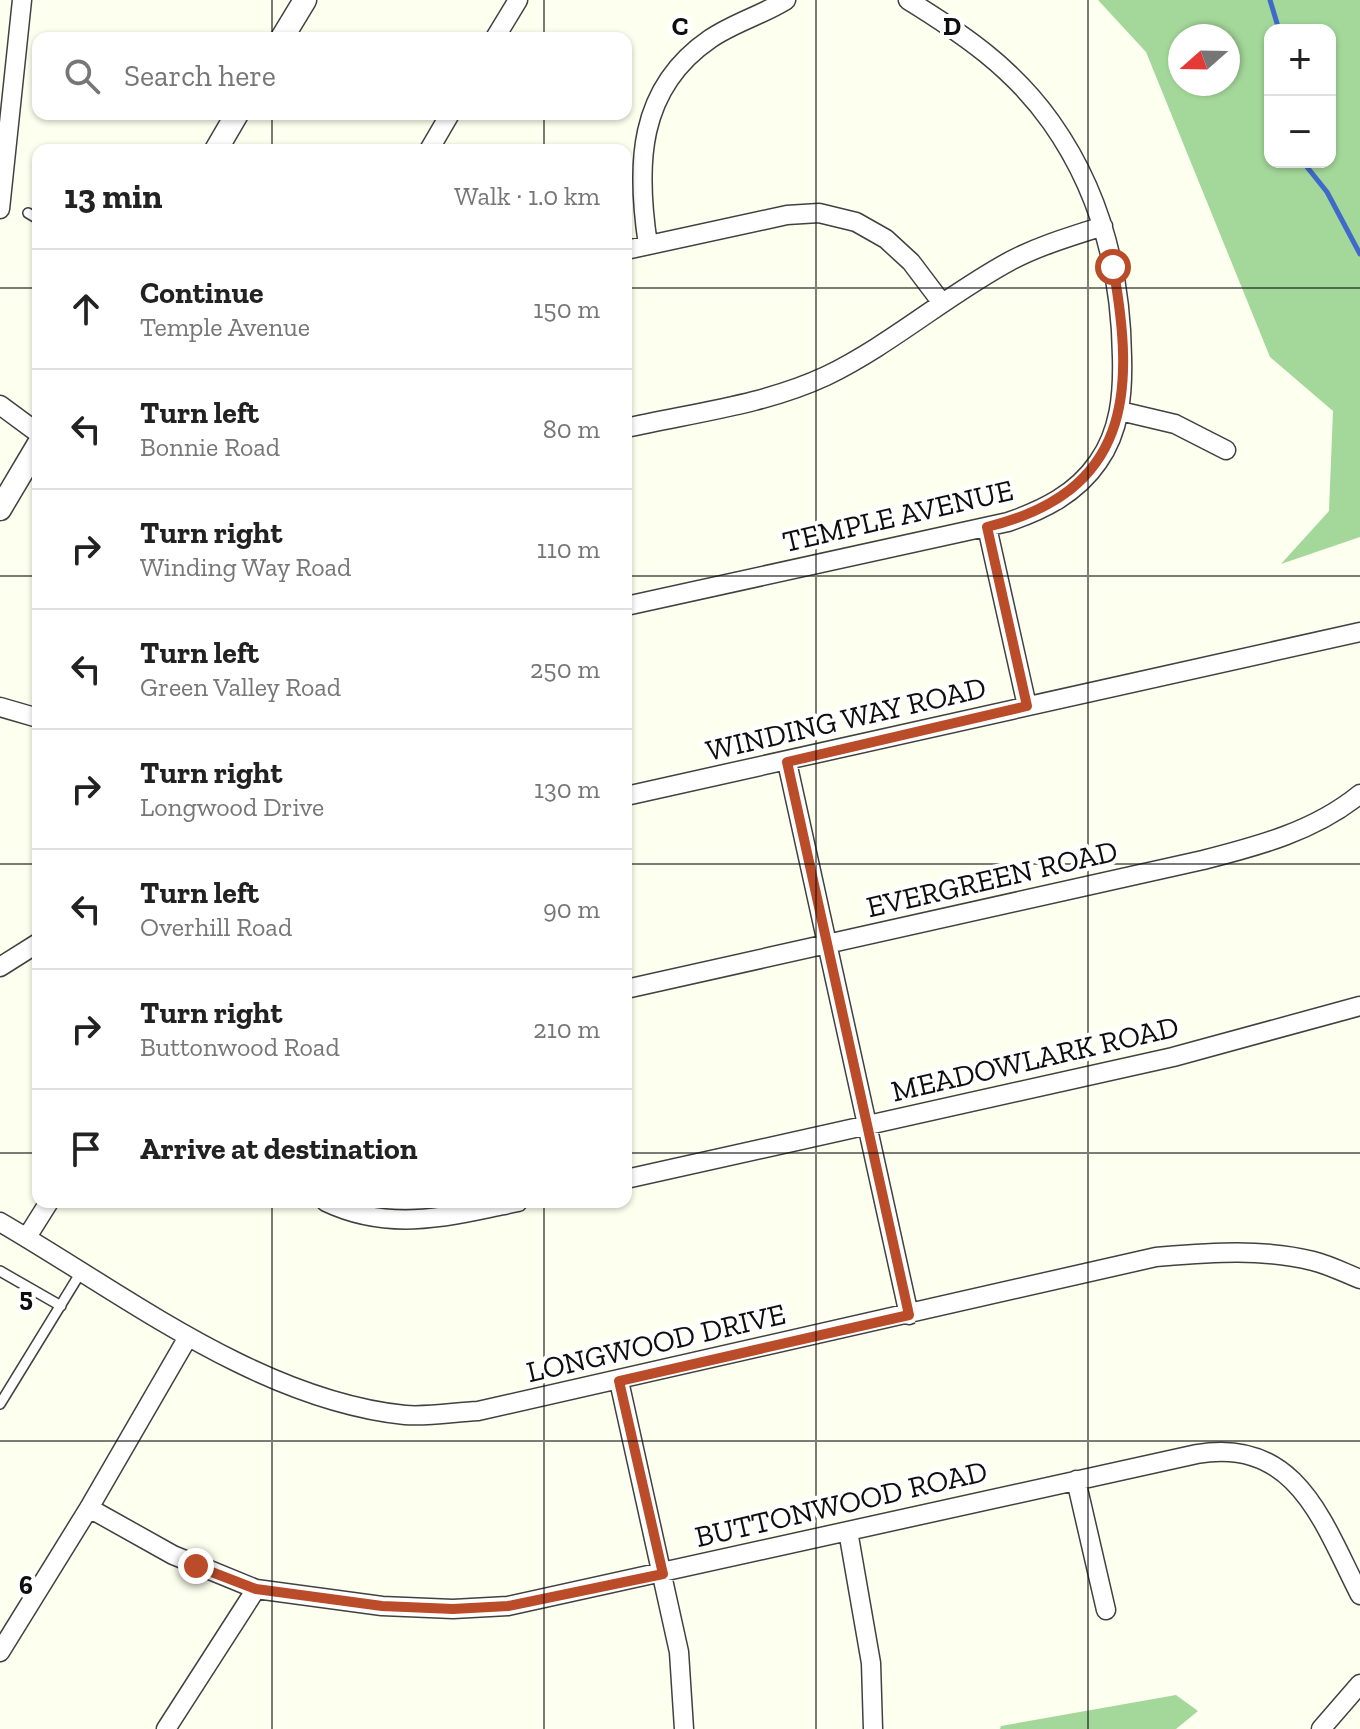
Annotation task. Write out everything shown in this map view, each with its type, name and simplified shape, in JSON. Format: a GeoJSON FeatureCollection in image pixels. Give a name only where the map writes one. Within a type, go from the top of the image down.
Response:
{"type":"FeatureCollection","features":[{"type":"Feature","properties":{"kind":"street"},"geometry":{"type":"LineString","coordinates":[[0,209],[22,0]]}},
{"type":"Feature","properties":{"kind":"street"},"geometry":{"type":"LineString","coordinates":[[286,32],[305,0]]}},
{"type":"Feature","properties":{"kind":"street"},"geometry":{"type":"LineString","coordinates":[[499,32],[518,0]]}},
{"type":"Feature","properties":{"kind":"street"},"geometry":{"type":"LineString","coordinates":[[648,245],[641,170],[645,132],[655,104],[671,78],[698,48],[722,32],[786,0]]}},
{"type":"Feature","properties":{"kind":"street","name":"TEMPLE AVENUE"},"geometry":{"type":"LineString","coordinates":[[632,605],[987,527],[1040,510],[1075,487],[1104,453],[1120,411],[1121,320],[1103,226],[1088,186],[1048,118],[1020,84],[983,49],[908,0]]}},
{"type":"Feature","properties":{"kind":"street"},"geometry":{"type":"LineString","coordinates":[[220,144],[234,120]]}},
{"type":"Feature","properties":{"kind":"street"},"geometry":{"type":"LineString","coordinates":[[432,144],[446,120]]}},
{"type":"Feature","properties":{"kind":"street"},"geometry":{"type":"LineString","coordinates":[[632,249],[787,215],[819,213],[873,230],[886,239],[911,262],[942,303]]}},
{"type":"Feature","properties":{"kind":"street"},"geometry":{"type":"LineString","coordinates":[[632,427],[761,398],[812,382],[858,358],[1028,252],[1103,226]]}},
{"type":"Feature","properties":{"kind":"street"},"geometry":{"type":"LineString","coordinates":[[0,405],[32,429]]}},
{"type":"Feature","properties":{"kind":"street"},"geometry":{"type":"LineString","coordinates":[[1120,411],[1175,424],[1226,450]]}},
{"type":"Feature","properties":{"kind":"street"},"geometry":{"type":"LineString","coordinates":[[0,509],[32,455]]}},
{"type":"Feature","properties":{"kind":"street"},"geometry":{"type":"LineString","coordinates":[[987,527],[1027,706]]}},
{"type":"Feature","properties":{"kind":"street","name":"WINDING WAY ROAD"},"geometry":{"type":"LineString","coordinates":[[632,795],[1360,632]]}},
{"type":"Feature","properties":{"kind":"street"},"geometry":{"type":"LineString","coordinates":[[0,707],[32,716]]}},
{"type":"Feature","properties":{"kind":"street"},"geometry":{"type":"LineString","coordinates":[[787,762],[909,1315]]}},
{"type":"Feature","properties":{"kind":"street","name":"EVERGREEN ROAD"},"geometry":{"type":"LineString","coordinates":[[632,988],[1268,843],[1318,822],[1360,794]]}},
{"type":"Feature","properties":{"kind":"street"},"geometry":{"type":"LineString","coordinates":[[0,967],[32,947]]}},
{"type":"Feature","properties":{"kind":"street","name":"MEADOWLARK ROAD"},"geometry":{"type":"LineString","coordinates":[[632,1178],[1173,1057],[1360,1006]]}},
{"type":"Feature","properties":{"kind":"street"},"geometry":{"type":"LineString","coordinates":[[27,1237],[45,1208]]}},
{"type":"Feature","properties":{"kind":"street"},"geometry":{"type":"LineString","coordinates":[[339,1208],[382,1220],[440,1219],[490,1208]]}},
{"type":"Feature","properties":{"kind":"street","name":"LONGWOOD DRIVE"},"geometry":{"type":"LineString","coordinates":[[0,1222],[188,1337],[285,1385],[340,1404],[407,1415],[478,1411],[1156,1257],[1212,1252],[1277,1255],[1315,1261],[1360,1279]]}},
{"type":"Feature","properties":{"kind":"street"},"geometry":{"type":"LineString","coordinates":[[0,1652],[89,1508],[188,1337]]}},
{"type":"Feature","properties":{"kind":"street"},"geometry":{"type":"LineString","coordinates":[[619,1381],[679,1652],[684,1729]]}},
{"type":"Feature","properties":{"kind":"street","name":"BUTTONWOOD ROAD"},"geometry":{"type":"LineString","coordinates":[[89,1508],[173,1555],[256,1589],[382,1606],[453,1609],[508,1606],[1076,1480],[1213,1451],[1228,1452],[1258,1459],[1285,1474],[1305,1492],[1360,1595]]}},
{"type":"Feature","properties":{"kind":"street"},"geometry":{"type":"LineString","coordinates":[[1076,1480],[1106,1610]]}},
{"type":"Feature","properties":{"kind":"street"},"geometry":{"type":"LineString","coordinates":[[848,1531],[871,1663],[873,1729]]}},
{"type":"Feature","properties":{"kind":"street"},"geometry":{"type":"LineString","coordinates":[[166,1729],[256,1589]]}},
{"type":"Feature","properties":{"kind":"street"},"geometry":{"type":"LineString","coordinates":[[1321,1729],[1360,1684]]}},
{"type":"Feature","properties":{"kind":"lane"},"geometry":{"type":"LineString","coordinates":[[28,213],[32,215]]}},
{"type":"Feature","properties":{"kind":"lane"},"geometry":{"type":"LineString","coordinates":[[0,1271],[61,1306]]}},
{"type":"Feature","properties":{"kind":"lane"},"geometry":{"type":"LineString","coordinates":[[0,1404],[81,1272]]}},
{"type":"Feature","properties":{"kind":"green space"},"geometry":{"type":"Polygon","coordinates":[[[1098,0],[1360,0],[1360,537],[1281,564],[1329,511],[1333,411],[1270,357],[1146,52],[1098,0]]]}},
{"type":"Feature","properties":{"kind":"green space"},"geometry":{"type":"Polygon","coordinates":[[[1176,1695],[1198,1711],[1176,1729],[1000,1729],[1001,1726],[1176,1695]]]}},
{"type":"Feature","properties":{"kind":"waterway"},"geometry":{"type":"LineString","coordinates":[[1270,0],[1277,24]]}},
{"type":"Feature","properties":{"kind":"waterway"},"geometry":{"type":"LineString","coordinates":[[1308,168],[1327,192],[1360,254]]}},
{"type":"Feature","properties":{"kind":"route"},"geometry":{"type":"LineString","coordinates":[[196,1566],[256,1589],[382,1606],[453,1609],[508,1606],[663,1574],[619,1381],[909,1315],[787,762],[1027,706],[987,527],[1029,515],[1060,499],[1091,471],[1104,453],[1120,411],[1122,381],[1120,303],[1113,267]]}}]}
